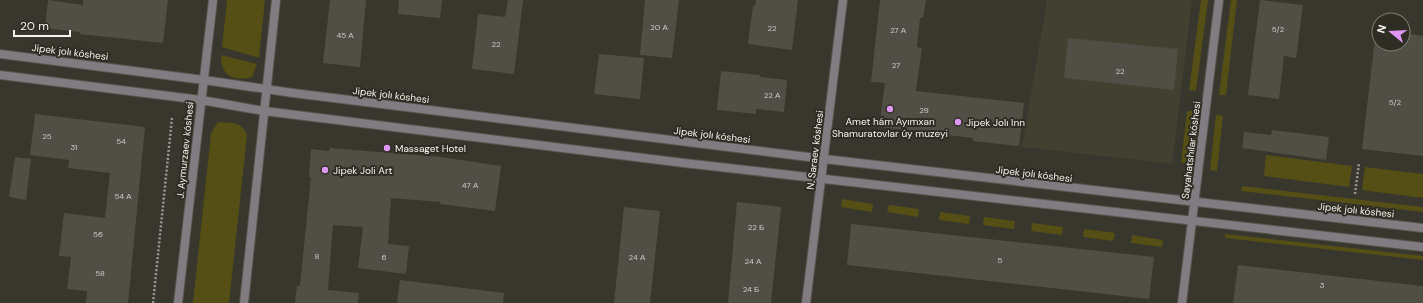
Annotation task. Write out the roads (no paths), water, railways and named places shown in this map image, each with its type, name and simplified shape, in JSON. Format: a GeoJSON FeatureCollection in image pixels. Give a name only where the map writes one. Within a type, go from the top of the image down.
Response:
{"type":"FeatureCollection","features":[{"type":"Feature","properties":{"kind":"street","name":"J. Aymurzaev kóshesi"},"geometry":{"type":"LineString","coordinates":[[178,303],[213,0]]}},
{"type":"Feature","properties":{"kind":"street"},"geometry":{"type":"LineString","coordinates":[[244,303],[276,0]]}},
{"type":"Feature","properties":{"kind":"street","name":"N. Saraev kóshesi"},"geometry":{"type":"LineString","coordinates":[[806,303],[843,0]]}},
{"type":"Feature","properties":{"kind":"street","name":"Sayahatshılar kóshesi"},"geometry":{"type":"LineString","coordinates":[[1182,303],[1219,0]]}},
{"type":"Feature","properties":{"kind":"street","name":"Jipek jolı kóshesi"},"geometry":{"type":"LineString","coordinates":[[0,54],[204,80],[266,90],[824,159],[1423,228]]}},
{"type":"Feature","properties":{"kind":"street"},"geometry":{"type":"LineString","coordinates":[[0,75],[201,100],[264,111],[822,178],[1423,247]]}},
{"type":"Feature","properties":{"kind":"place","name":"Amet hám Ayımxan Shamuratovlar úy muzeyi"},"geometry":{"type":"Point","coordinates":[890,109]}},
{"type":"Feature","properties":{"kind":"place","name":"Jipek Jolı Inn"},"geometry":{"type":"Point","coordinates":[958,122]}},
{"type":"Feature","properties":{"kind":"place","name":"Massaget Hotel"},"geometry":{"type":"Point","coordinates":[387,148]}},
{"type":"Feature","properties":{"kind":"place","name":"Jipek Joli Art"},"geometry":{"type":"Point","coordinates":[325,170]}}]}
